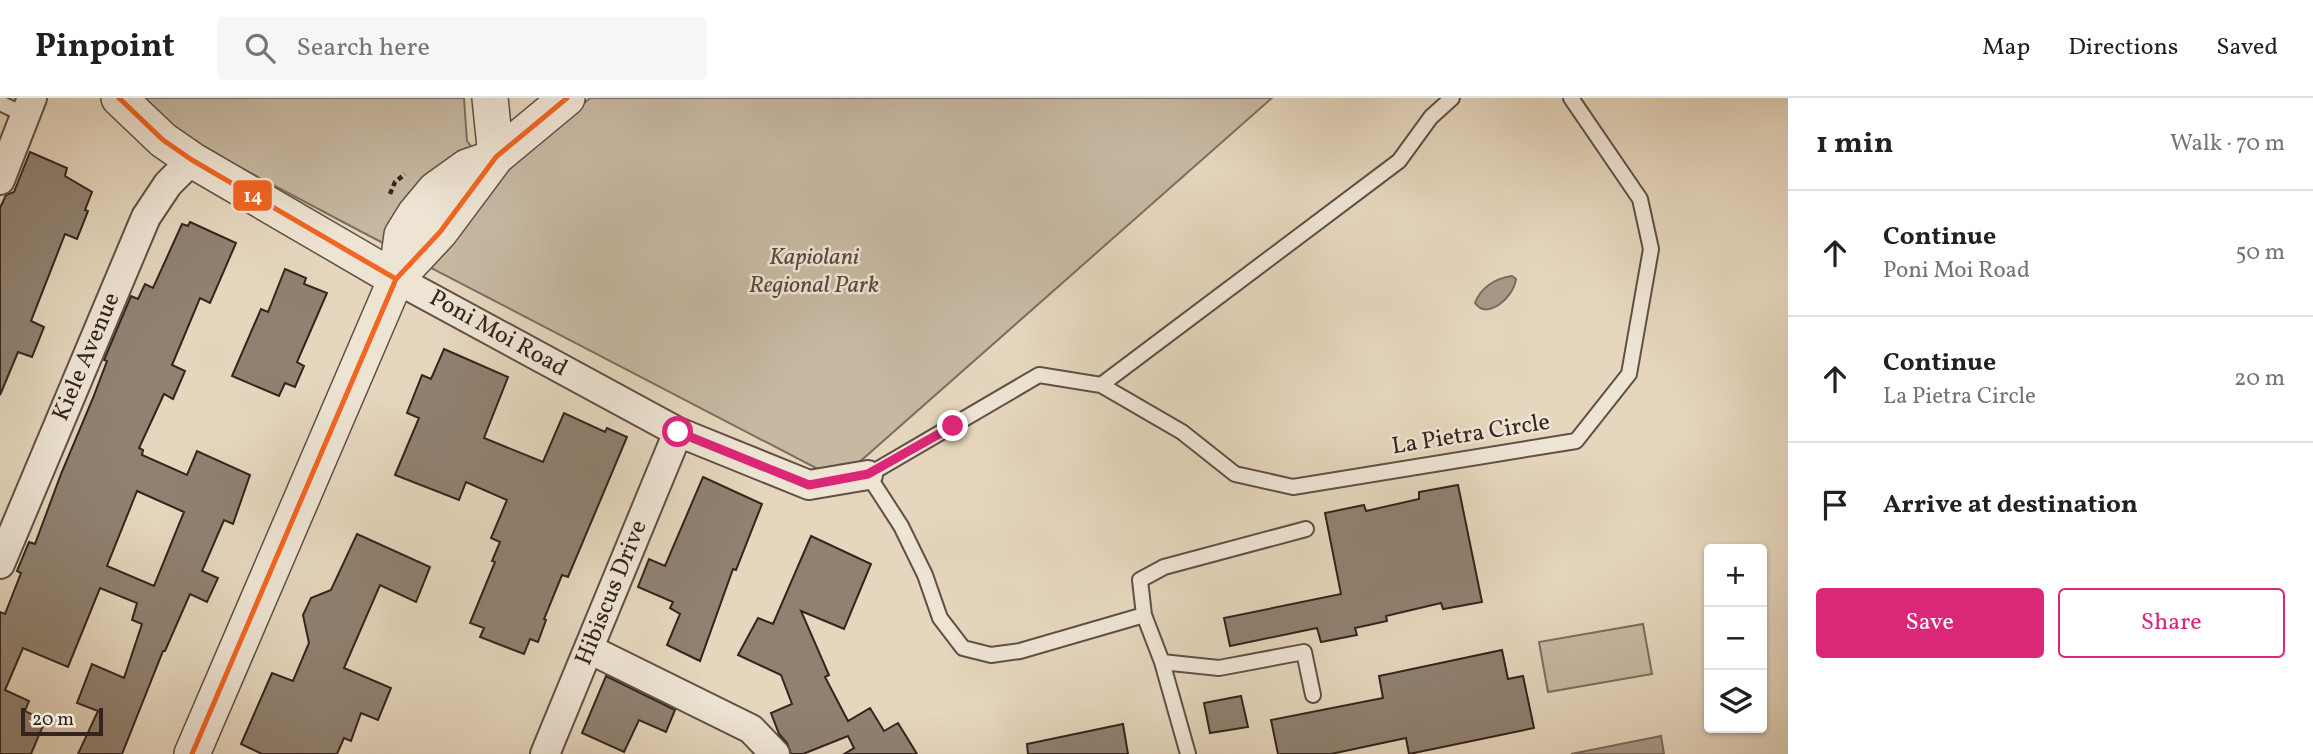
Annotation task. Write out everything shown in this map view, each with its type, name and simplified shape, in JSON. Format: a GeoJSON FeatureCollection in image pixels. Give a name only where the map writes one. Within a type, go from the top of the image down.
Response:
{"type":"FeatureCollection","features":[{"type":"Feature","properties":{"kind":"street","name":"Poni Moi Road"},"geometry":{"type":"LineString","coordinates":[[120,98],[163,141],[192,160],[396,279],[678,432],[809,485],[868,474]]}},
{"type":"Feature","properties":{"kind":"street"},"geometry":{"type":"LineString","coordinates":[[490,98],[496,158]]}},
{"type":"Feature","properties":{"kind":"street"},"geometry":{"type":"LineString","coordinates":[[192,754],[396,279],[402,235],[435,190],[467,166],[496,158],[567,98]]}},
{"type":"Feature","properties":{"kind":"street"},"geometry":{"type":"LineString","coordinates":[[0,180],[29,106]]}},
{"type":"Feature","properties":{"kind":"street","name":"Kiele Avenue"},"geometry":{"type":"LineString","coordinates":[[0,564],[146,217],[168,184],[192,160]]}},
{"type":"Feature","properties":{"kind":"street","name":"Hibiscus Drive"},"geometry":{"type":"LineString","coordinates":[[545,754],[678,432]]}},
{"type":"Feature","properties":{"kind":"street"},"geometry":{"type":"LineString","coordinates":[[589,649],[751,729],[775,754]]}},
{"type":"Feature","properties":{"kind":"lane"},"geometry":{"type":"LineString","coordinates":[[1101,385],[1399,161],[1431,117],[1452,98]]}},
{"type":"Feature","properties":{"kind":"lane","name":"La Pietra Circle"},"geometry":{"type":"LineString","coordinates":[[868,474],[1040,375],[1101,385],[1182,432],[1235,474],[1293,487],[1576,440],[1629,373],[1651,249],[1640,199],[1571,98]]}},
{"type":"Feature","properties":{"kind":"lane"},"geometry":{"type":"LineString","coordinates":[[0,103],[29,106]]}},
{"type":"Feature","properties":{"kind":"lane"},"geometry":{"type":"LineString","coordinates":[[868,474],[901,526],[925,575],[940,618],[963,648],[991,655],[1020,651],[1144,615]]}},
{"type":"Feature","properties":{"kind":"lane"},"geometry":{"type":"LineString","coordinates":[[1188,754],[1162,662],[1144,615],[1140,580],[1164,567],[1306,529]]}},
{"type":"Feature","properties":{"kind":"lane"},"geometry":{"type":"LineString","coordinates":[[1162,662],[1219,668],[1304,652],[1313,695]]}},
{"type":"Feature","properties":{"kind":"green space","name":"Kapiolani Regional Park"},"geometry":{"type":"Polygon","coordinates":[[[135,98],[464,98],[467,141],[497,180],[590,98],[1272,98],[839,480],[160,125],[135,98]]]}},
{"type":"Feature","properties":{"kind":"green space"},"geometry":{"type":"Polygon","coordinates":[[[1643,624],[1652,674],[1548,692],[1539,642],[1643,624]]]}},
{"type":"Feature","properties":{"kind":"shaded area"},"geometry":{"type":"Polygon","coordinates":[[[1512,276],[1516,279],[1514,286],[1499,304],[1486,309],[1475,303],[1481,292],[1490,284],[1512,276]]]}},
{"type":"Feature","properties":{"kind":"shaded area"},"geometry":{"type":"Polygon","coordinates":[[[1661,736],[1664,754],[1571,754],[1661,736]]]}},
{"type":"Feature","properties":{"kind":"building"},"geometry":{"type":"Polygon","coordinates":[[[30,152],[67,168],[65,176],[92,192],[77,239],[65,234],[31,321],[44,327],[32,357],[18,352],[0,395],[0,208],[6,195],[14,192],[30,152]]]}},
{"type":"Feature","properties":{"kind":"building"},"geometry":{"type":"Polygon","coordinates":[[[190,222],[236,243],[210,303],[200,298],[172,365],[185,371],[173,399],[164,394],[139,448],[143,450],[142,455],[187,475],[197,451],[250,475],[233,524],[224,520],[202,571],[218,578],[207,602],[190,594],[163,651],[122,754],[78,754],[98,711],[77,703],[92,664],[124,678],[142,624],[132,620],[137,603],[100,588],[68,667],[23,648],[5,690],[29,701],[25,711],[45,721],[31,754],[0,754],[0,612],[5,614],[21,573],[17,571],[29,542],[35,544],[131,296],[138,299],[145,284],[153,288],[182,224],[188,226],[190,222]],[[137,491],[107,566],[154,586],[184,512],[137,491]]]}},
{"type":"Feature","properties":{"kind":"building"},"geometry":{"type":"Polygon","coordinates":[[[285,269],[306,278],[304,284],[327,293],[297,362],[304,366],[295,387],[285,383],[279,396],[232,376],[261,309],[268,312],[285,269]]]}},
{"type":"Feature","properties":{"kind":"building"},"geometry":{"type":"Polygon","coordinates":[[[444,349],[508,377],[484,438],[543,462],[564,413],[605,432],[607,428],[627,437],[568,577],[562,575],[544,619],[546,620],[538,642],[530,639],[524,654],[480,637],[484,628],[470,623],[495,562],[492,561],[500,542],[491,538],[507,500],[466,482],[459,500],[395,475],[419,418],[407,413],[422,375],[431,379],[444,349]]]}},
{"type":"Feature","properties":{"kind":"building"},"geometry":{"type":"Polygon","coordinates":[[[703,477],[762,504],[736,570],[733,569],[700,661],[667,645],[680,614],[670,608],[673,602],[638,587],[649,559],[665,566],[703,477]]]}},
{"type":"Feature","properties":{"kind":"building"},"geometry":{"type":"Polygon","coordinates":[[[1458,485],[1482,602],[1443,609],[1441,603],[1386,616],[1387,621],[1355,628],[1357,635],[1321,642],[1317,628],[1230,646],[1224,618],[1341,594],[1325,513],[1364,505],[1366,511],[1419,499],[1419,492],[1458,485]]]}},
{"type":"Feature","properties":{"kind":"building"},"geometry":{"type":"Polygon","coordinates":[[[357,534],[430,567],[416,602],[380,585],[344,668],[391,688],[378,720],[361,713],[351,741],[344,738],[337,754],[262,754],[241,744],[272,673],[293,681],[309,643],[303,615],[311,598],[331,590],[357,534]]]}},
{"type":"Feature","properties":{"kind":"building"},"geometry":{"type":"Polygon","coordinates":[[[811,536],[871,564],[844,629],[801,611],[829,675],[825,677],[848,721],[870,708],[884,731],[898,723],[917,754],[844,754],[854,748],[848,736],[803,754],[791,754],[771,713],[792,704],[781,675],[738,655],[758,618],[773,624],[811,536]]]}},
{"type":"Feature","properties":{"kind":"building"},"geometry":{"type":"Polygon","coordinates":[[[1502,650],[1508,679],[1523,676],[1534,728],[1409,754],[1406,738],[1331,754],[1278,754],[1271,720],[1383,698],[1379,676],[1502,650]]]}},
{"type":"Feature","properties":{"kind":"building"},"geometry":{"type":"Polygon","coordinates":[[[606,676],[675,710],[666,732],[639,720],[624,752],[582,733],[606,676]]]}},
{"type":"Feature","properties":{"kind":"building"},"geometry":{"type":"Polygon","coordinates":[[[1241,696],[1248,727],[1210,733],[1204,703],[1241,696]]]}},
{"type":"Feature","properties":{"kind":"building"},"geometry":{"type":"Polygon","coordinates":[[[1123,724],[1128,754],[1028,754],[1027,744],[1123,724]]]}},
{"type":"Feature","properties":{"kind":"transit line","name":"14"},"geometry":{"type":"LineString","coordinates":[[119,98],[163,140],[192,160],[396,279]]}},
{"type":"Feature","properties":{"kind":"transit line","name":"14"},"geometry":{"type":"LineString","coordinates":[[192,754],[396,279],[440,232],[496,157],[567,98]]}},
{"type":"Feature","properties":{"kind":"route"},"geometry":{"type":"LineString","coordinates":[[678,432],[809,485],[868,474],[953,426]]}}]}
